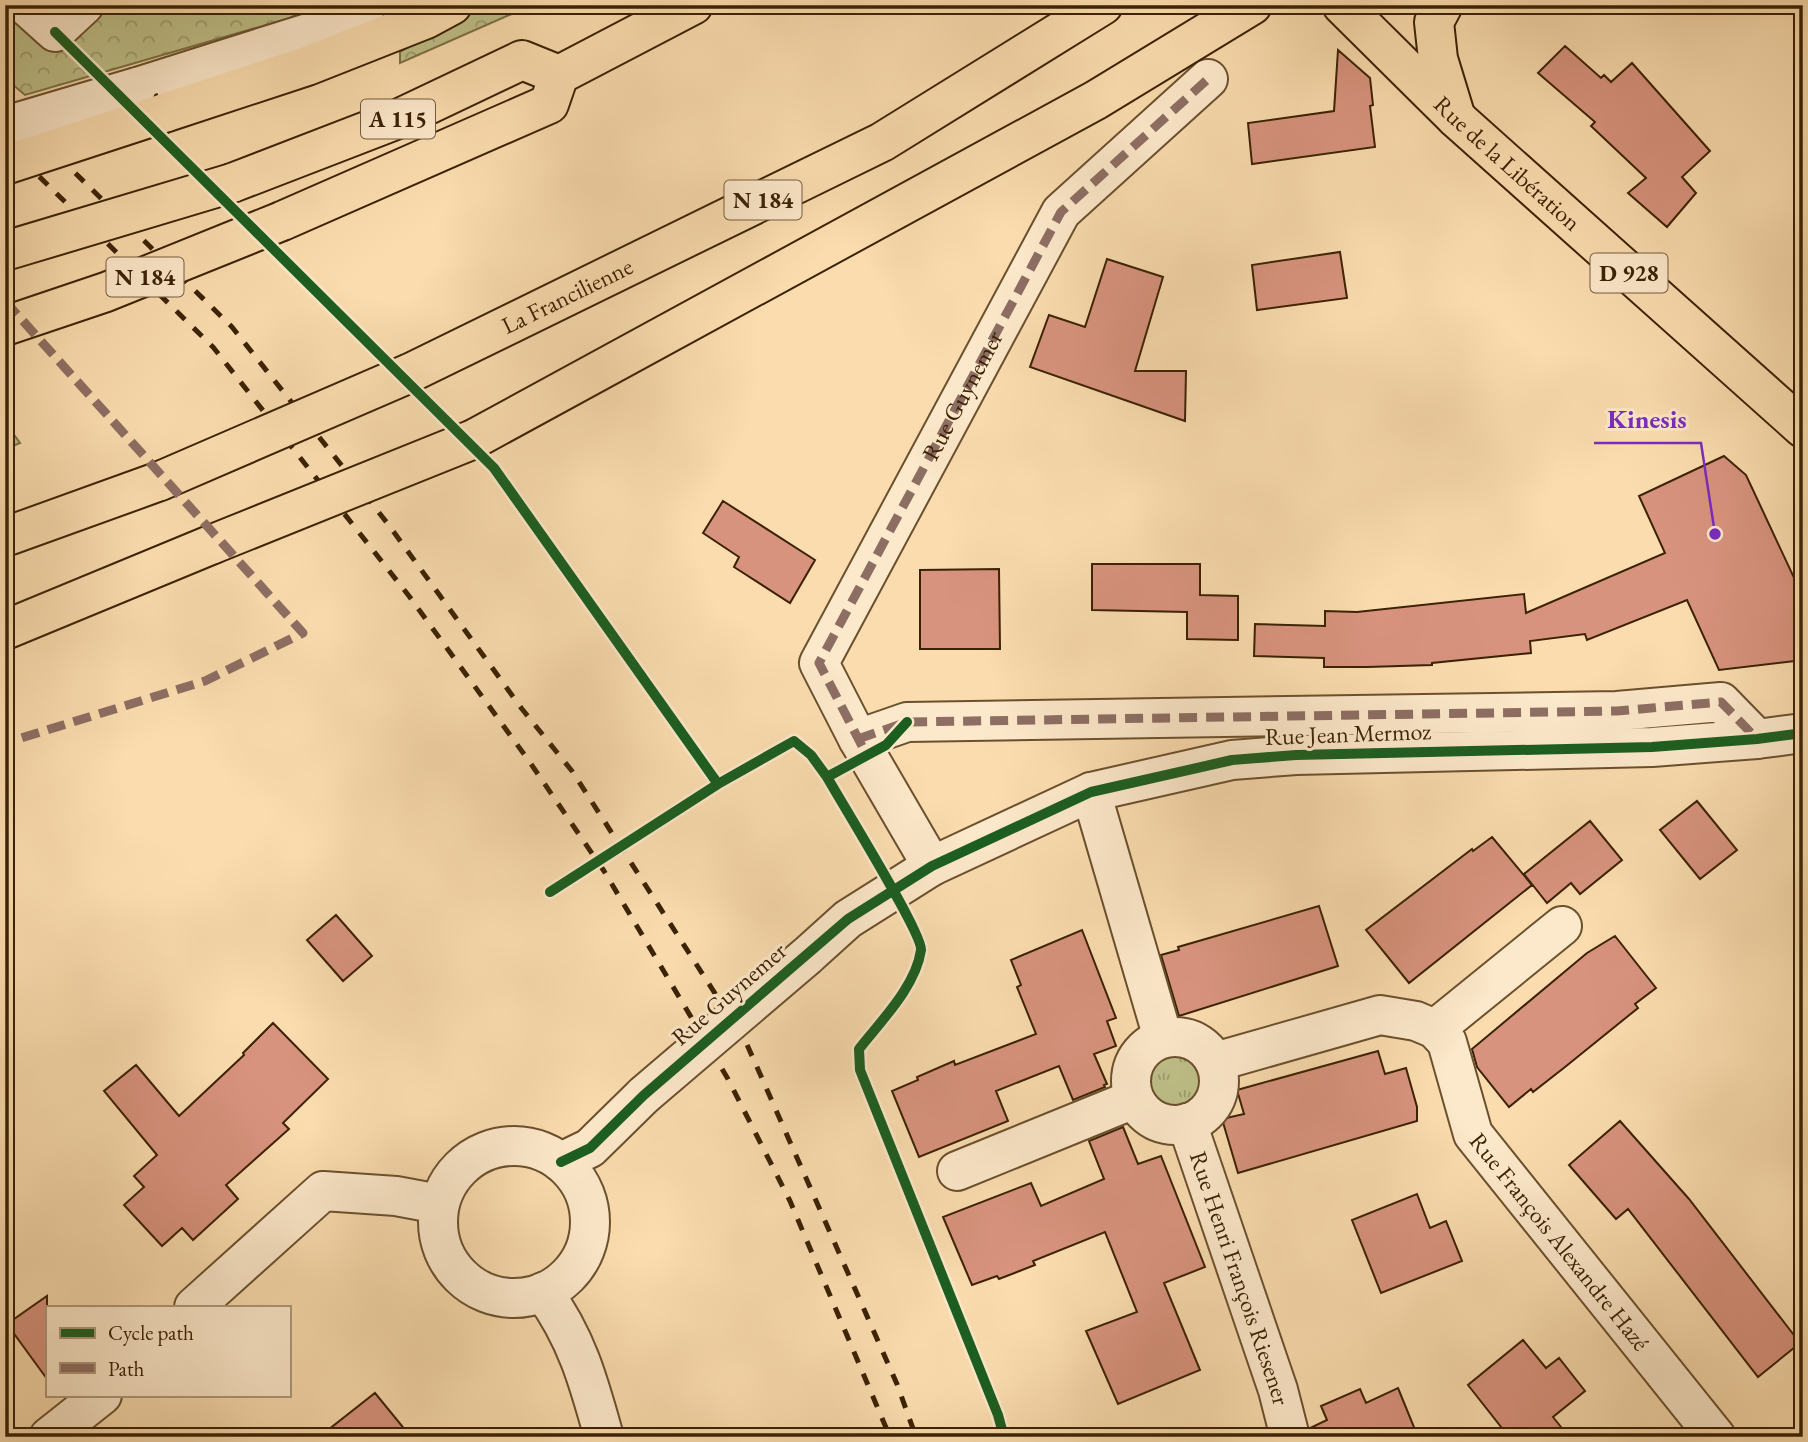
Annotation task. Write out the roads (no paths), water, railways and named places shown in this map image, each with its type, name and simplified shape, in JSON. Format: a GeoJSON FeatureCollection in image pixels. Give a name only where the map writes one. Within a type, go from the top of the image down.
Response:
{"type":"FeatureCollection","features":[{"type":"Feature","properties":{"kind":"main road"},"geometry":{"type":"LineString","coordinates":[[5,165],[307,65],[426,19],[452,5]]}},
{"type":"Feature","properties":{"kind":"main road"},"geometry":{"type":"LineString","coordinates":[[559,75],[693,5]]}},
{"type":"Feature","properties":{"kind":"main road","name":"La Francilienne"},"geometry":{"type":"LineString","coordinates":[[5,537],[160,481],[410,373],[881,142],[1103,5]]}},
{"type":"Feature","properties":{"kind":"main road"},"geometry":{"type":"LineString","coordinates":[[5,630],[474,439],[1097,100],[1252,5]]}},
{"type":"Feature","properties":{"kind":"main road","name":"Rue de la Libération"},"geometry":{"type":"LineString","coordinates":[[1342,5],[1457,118],[1803,428]]}},
{"type":"Feature","properties":{"kind":"main road"},"geometry":{"type":"LineString","coordinates":[[1443,5],[1434,22],[1438,59],[1457,118]]}},
{"type":"Feature","properties":{"kind":"main road","name":"A 115"},"geometry":{"type":"LineString","coordinates":[[5,251],[232,183],[398,119],[522,60],[559,75]]}},
{"type":"Feature","properties":{"kind":"main road","name":"N 184"},"geometry":{"type":"LineString","coordinates":[[5,326],[106,292],[282,221],[549,104],[559,75]]}},
{"type":"Feature","properties":{"kind":"street"},"geometry":{"type":"LineString","coordinates":[[25,5],[55,32],[84,5]]}},
{"type":"Feature","properties":{"kind":"street"},"geometry":{"type":"LineString","coordinates":[[5,127],[311,32],[366,5]]}},
{"type":"Feature","properties":{"kind":"street","name":"Rue Guynemer"},"geometry":{"type":"LineString","coordinates":[[863,747],[819,663],[1061,212],[1208,79]]}},
{"type":"Feature","properties":{"kind":"street","name":"Rue Jean Mermoz"},"geometry":{"type":"LineString","coordinates":[[863,747],[907,722],[1617,711],[1721,702],[1787,733]]}},
{"type":"Feature","properties":{"kind":"street","name":"Rue Jean Mermoz"},"geometry":{"type":"LineString","coordinates":[[932,866],[1091,792],[1232,760],[1296,755],[1652,747],[1787,733]]}},
{"type":"Feature","properties":{"kind":"street"},"geometry":{"type":"LineString","coordinates":[[863,747],[932,866]]}},
{"type":"Feature","properties":{"kind":"street"},"geometry":{"type":"LineString","coordinates":[[1091,792],[1163,1038]]}},
{"type":"Feature","properties":{"kind":"street","name":"Rue Guynemer"},"geometry":{"type":"LineString","coordinates":[[561,1162],[590,1148],[644,1095],[848,919],[932,866]]}},
{"type":"Feature","properties":{"kind":"street"},"geometry":{"type":"LineString","coordinates":[[1215,1062],[1380,1016],[1416,1021],[1436,1029],[1562,926]]}},
{"type":"Feature","properties":{"kind":"street","name":"Rue François Alexandre Hazé"},"geometry":{"type":"LineString","coordinates":[[1436,1029],[1447,1042],[1473,1135],[1716,1437]]}},
{"type":"Feature","properties":{"kind":"street"},"geometry":{"type":"LineString","coordinates":[[1163,1038],[1188,1038],[1208,1052],[1215,1062],[1219,1077],[1218,1092],[1201,1117],[1174,1125],[1162,1123],[1141,1109],[1134,1099],[1130,1084],[1135,1062],[1149,1045],[1163,1038]]}},
{"type":"Feature","properties":{"kind":"street"},"geometry":{"type":"LineString","coordinates":[[957,1171],[1134,1099]]}},
{"type":"Feature","properties":{"kind":"street","name":"Rue Henri François Riesener"},"geometry":{"type":"LineString","coordinates":[[1187,1123],[1278,1390],[1290,1437]]}},
{"type":"Feature","properties":{"kind":"street"},"geometry":{"type":"LineString","coordinates":[[514,1146],[539,1150],[561,1162],[579,1182],[589,1207],[590,1233],[582,1258],[565,1279],[544,1292],[520,1299],[496,1297],[474,1287],[455,1272],[443,1251],[437,1228],[439,1204],[449,1180],[467,1162],[489,1150],[514,1146]]}},
{"type":"Feature","properties":{"kind":"street"},"geometry":{"type":"LineString","coordinates":[[195,1306],[323,1191],[396,1196],[439,1204]]}},
{"type":"Feature","properties":{"kind":"street"},"geometry":{"type":"LineString","coordinates":[[544,1292],[562,1318],[589,1381],[604,1437]]}},
{"type":"Feature","properties":{"kind":"street"},"geometry":{"type":"LineString","coordinates":[[49,1437],[101,1396]]}},
{"type":"Feature","properties":{"kind":"railway"},"geometry":{"type":"LineString","coordinates":[[5,108],[232,327],[388,524],[522,709],[572,771],[745,1040],[897,1384],[916,1437]]}},
{"type":"Feature","properties":{"kind":"railway"},"geometry":{"type":"LineString","coordinates":[[5,143],[213,347],[409,596],[529,761],[604,871],[728,1079],[790,1201],[890,1437]]}},
{"type":"Feature","properties":{"kind":"place","name":"Kinesis"},"geometry":{"type":"Point","coordinates":[1715,534]}}]}
